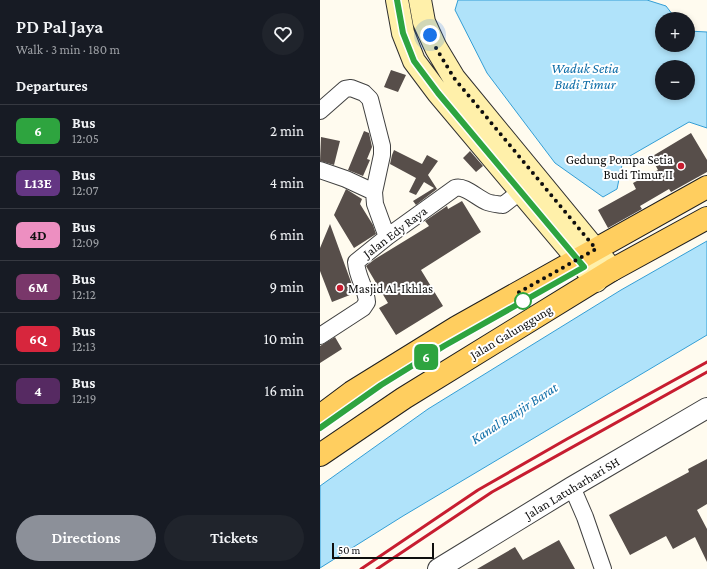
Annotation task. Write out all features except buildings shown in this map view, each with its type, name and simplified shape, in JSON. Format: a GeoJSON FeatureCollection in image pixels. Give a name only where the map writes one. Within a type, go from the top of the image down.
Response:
{"type":"FeatureCollection","features":[{"type":"Feature","properties":{"kind":"main road"},"geometry":{"type":"LineString","coordinates":[[397,0],[403,33],[414,61],[438,93],[521,191],[587,254]]}},
{"type":"Feature","properties":{"kind":"main road"},"geometry":{"type":"LineString","coordinates":[[420,0],[424,22],[436,48],[454,78],[604,275]]}},
{"type":"Feature","properties":{"kind":"main road"},"geometry":{"type":"LineString","coordinates":[[320,416],[352,392],[458,327],[707,187]]}},
{"type":"Feature","properties":{"kind":"main road","name":"Jalan Galunggung"},"geometry":{"type":"LineString","coordinates":[[320,455],[404,398],[604,275],[707,218]]}},
{"type":"Feature","properties":{"kind":"street"},"geometry":{"type":"LineString","coordinates":[[320,111],[345,89],[351,88],[364,93],[370,99],[373,116],[382,146],[382,155],[374,192],[375,204],[387,237]]}},
{"type":"Feature","properties":{"kind":"street"},"geometry":{"type":"LineString","coordinates":[[320,170],[346,179],[374,192]]}},
{"type":"Feature","properties":{"kind":"street","name":"Jalan Edy Raya"},"geometry":{"type":"LineString","coordinates":[[320,336],[363,308],[367,302],[367,295],[357,272],[356,262],[387,237],[455,188],[459,187],[464,189],[488,203],[503,205],[521,191]]}},
{"type":"Feature","properties":{"kind":"street","name":"Jalan Latuharhari SH"},"geometry":{"type":"LineString","coordinates":[[438,569],[572,487],[707,408]]}},
{"type":"Feature","properties":{"kind":"street"},"geometry":{"type":"LineString","coordinates":[[572,487],[585,517],[603,569]]}},
{"type":"Feature","properties":{"kind":"water","name":"Waduk Setia Budi Timur"},"geometry":{"type":"Polygon","coordinates":[[[458,0],[647,0],[666,6],[671,12],[655,12],[655,52],[695,52],[695,31],[707,32],[707,128],[689,122],[623,160],[617,189],[603,197],[555,163],[487,73],[455,10],[458,0]]]}},
{"type":"Feature","properties":{"kind":"water","name":"Kanal Banjir Barat"},"geometry":{"type":"Polygon","coordinates":[[[707,241],[707,335],[403,516],[320,568],[320,486],[428,409],[621,290],[707,241]]]}},
{"type":"Feature","properties":{"kind":"railway"},"geometry":{"type":"LineString","coordinates":[[361,569],[478,490],[707,362]]}},
{"type":"Feature","properties":{"kind":"railway"},"geometry":{"type":"LineString","coordinates":[[377,569],[492,492],[707,372]]}},
{"type":"Feature","properties":{"kind":"bus line","name":"6"},"geometry":{"type":"LineString","coordinates":[[320,428],[381,385],[444,346],[584,267],[438,93],[414,61],[403,33],[397,0]]}},
{"type":"Feature","properties":{"kind":"place","name":"Gedung Pompa Setia Budi Timur II"},"geometry":{"type":"Point","coordinates":[681,166]}},
{"type":"Feature","properties":{"kind":"place","name":"Masjid Al-Ikhlas"},"geometry":{"type":"Point","coordinates":[340,288]}},
{"type":"Feature","properties":{"kind":"route"},"geometry":{"type":"LineString","coordinates":[[430,35],[454,78],[596,249],[516,294],[523,301]]}}]}
